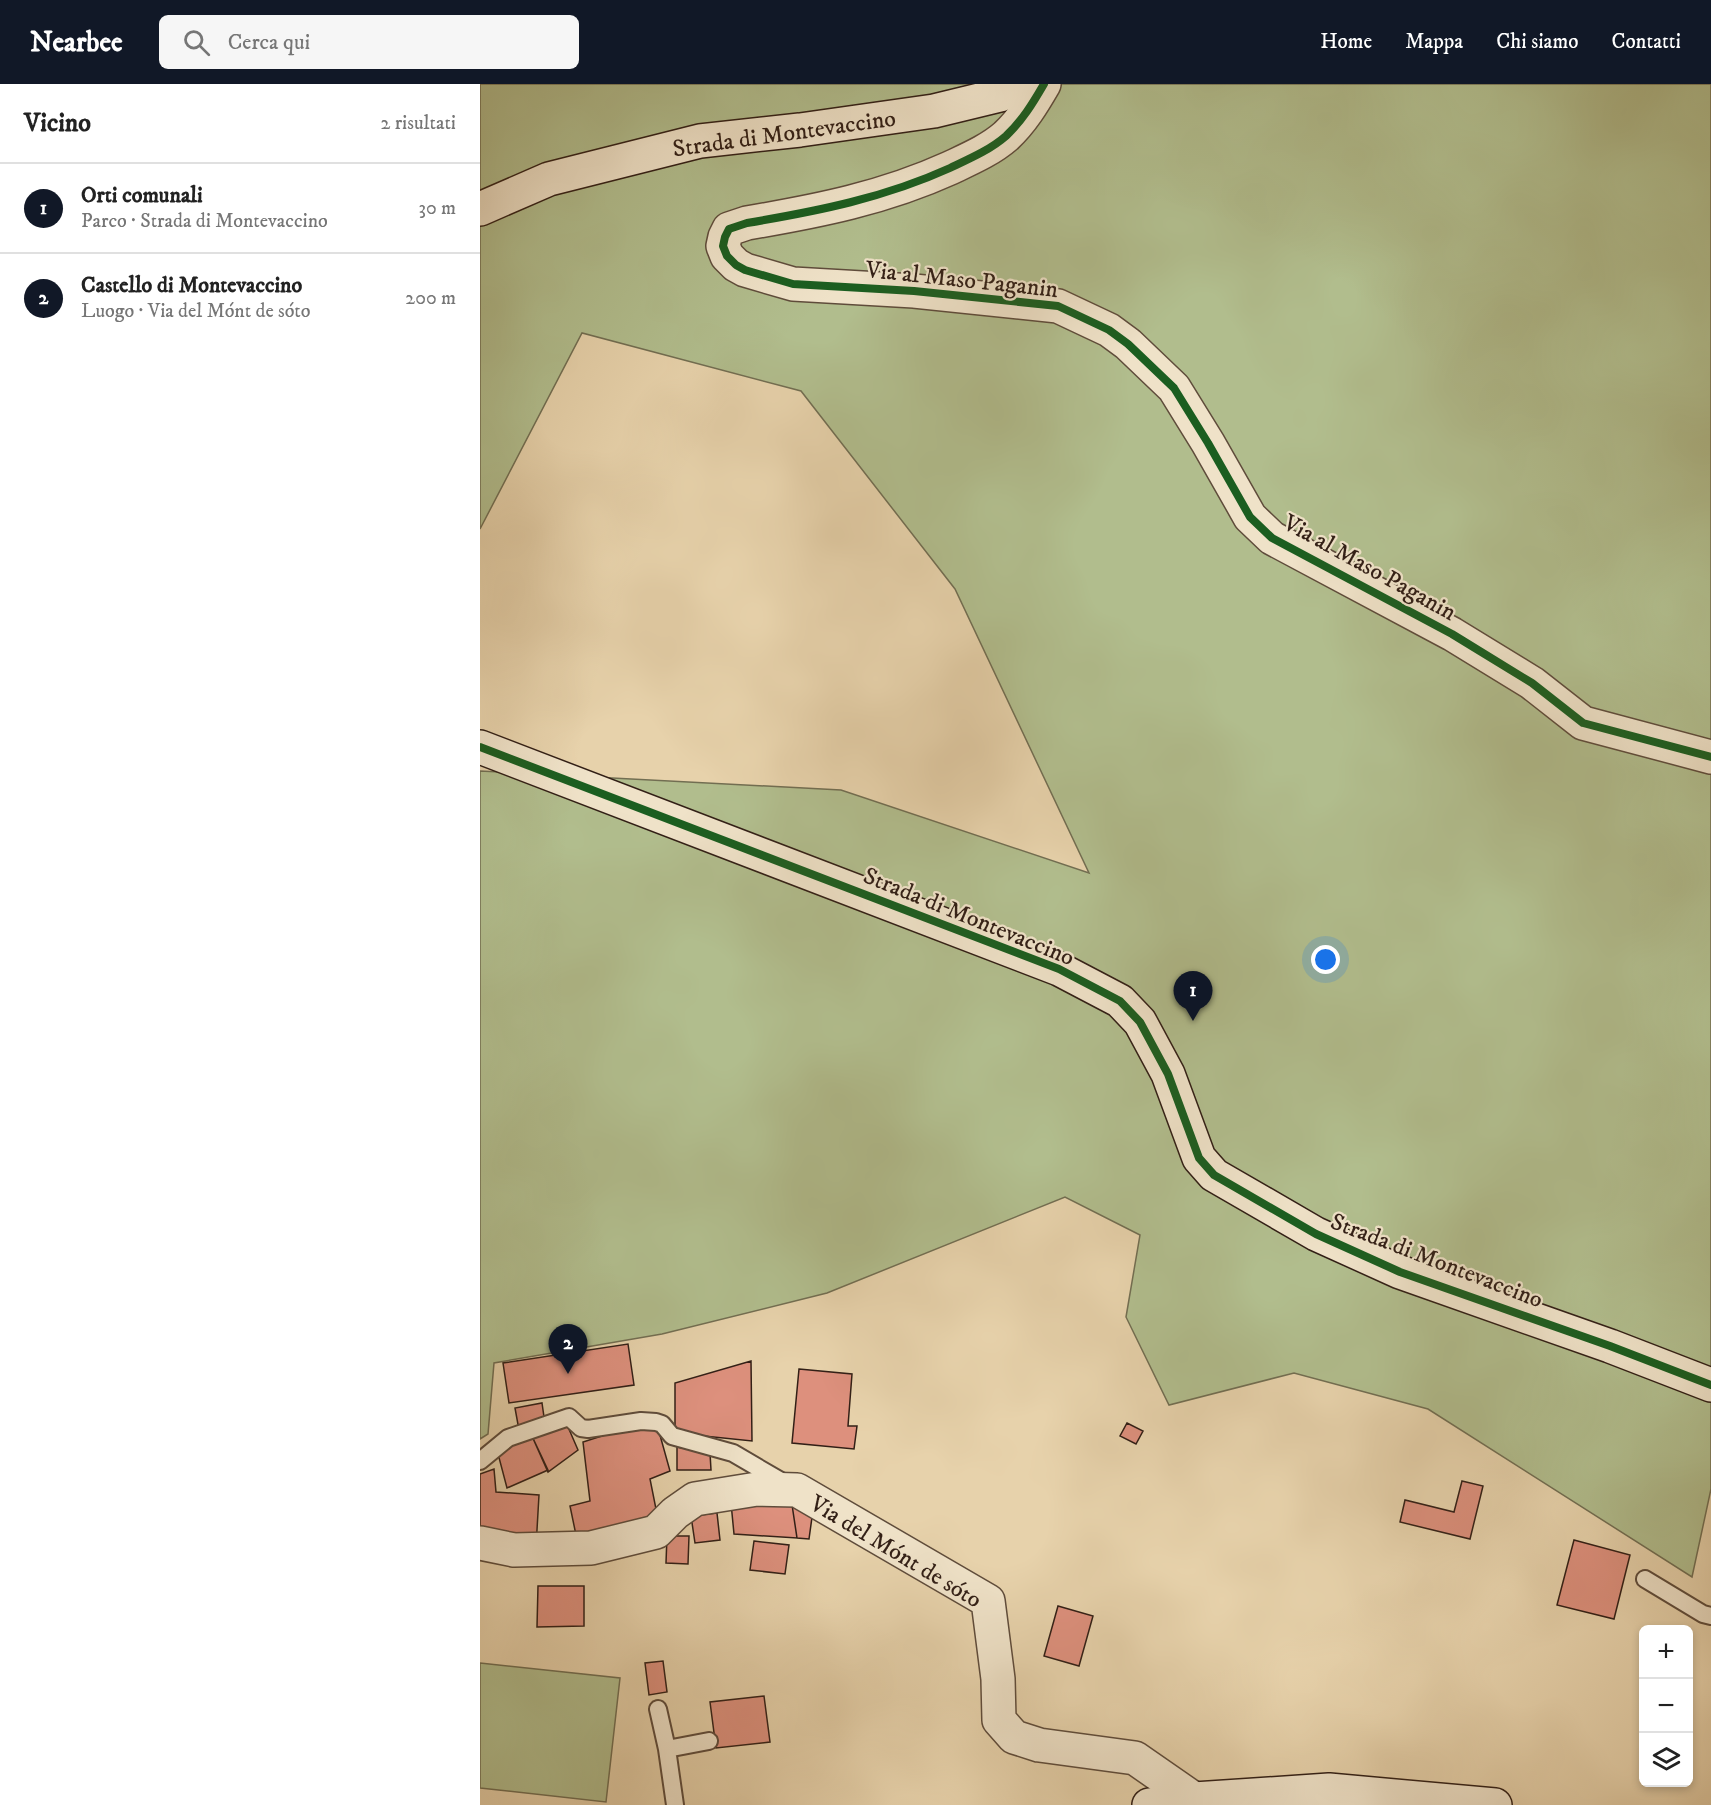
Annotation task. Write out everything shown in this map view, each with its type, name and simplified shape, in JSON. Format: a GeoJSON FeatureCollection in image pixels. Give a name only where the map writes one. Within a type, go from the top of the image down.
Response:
{"type":"FeatureCollection","features":[{"type":"Feature","properties":{"kind":"street","name":"Strada di Montevaccino"},"geometry":{"type":"LineString","coordinates":[[480,209],[549,178],[700,141],[811,129],[933,111],[1000,94],[1022,84]]}},
{"type":"Feature","properties":{"kind":"street","name":"Via al Maso Paganin"},"geometry":{"type":"LineString","coordinates":[[1044,84],[1030,108],[1006,136],[965,161],[887,194],[747,223],[729,229],[724,237],[723,246],[727,256],[745,270],[793,284],[914,291],[1058,306],[1109,330],[1128,344],[1174,388],[1250,517],[1272,538],[1452,634],[1532,683],[1583,723],[1711,757]]}},
{"type":"Feature","properties":{"kind":"street","name":"Strada di Montevaccino"},"geometry":{"type":"LineString","coordinates":[[480,747],[1059,969],[1120,1001],[1140,1022],[1168,1074],[1199,1158],[1214,1174],[1316,1234],[1400,1272],[1611,1346],[1711,1385]]}},
{"type":"Feature","properties":{"kind":"street","name":"Via del Mónt de sóto"},"geometry":{"type":"LineString","coordinates":[[480,1544],[514,1550],[591,1548],[656,1532],[675,1513],[695,1499],[757,1489],[797,1491],[988,1601],[998,1680],[999,1720],[1014,1737],[1039,1745],[1135,1758],[1176,1802]]}},
{"type":"Feature","properties":{"kind":"street"},"geometry":{"type":"LineString","coordinates":[[1176,1802],[1329,1790],[1495,1805]]}},
{"type":"Feature","properties":{"kind":"lane","name":"Via del Mónt de sóto"},"geometry":{"type":"LineString","coordinates":[[480,1461],[508,1438],[537,1430],[569,1417],[581,1428],[588,1429],[641,1421],[656,1422],[662,1424],[672,1436],[734,1453],[797,1491]]}},
{"type":"Feature","properties":{"kind":"lane"},"geometry":{"type":"LineString","coordinates":[[1645,1579],[1703,1614],[1711,1616]]}},
{"type":"Feature","properties":{"kind":"lane"},"geometry":{"type":"LineString","coordinates":[[658,1709],[667,1749],[675,1805]]}},
{"type":"Feature","properties":{"kind":"lane"},"geometry":{"type":"LineString","coordinates":[[667,1749],[709,1741]]}},
{"type":"Feature","properties":{"kind":"green space"},"geometry":{"type":"Polygon","coordinates":[[[480,84],[1711,84],[1711,1489],[1692,1577],[1428,1409],[1294,1373],[1169,1405],[1126,1317],[1140,1235],[1065,1197],[827,1293],[662,1334],[494,1363],[488,1434],[480,1439],[480,771],[841,790],[1089,873],[955,589],[801,391],[582,333],[480,529],[480,84]]]}},
{"type":"Feature","properties":{"kind":"green space"},"geometry":{"type":"Polygon","coordinates":[[[480,1663],[620,1678],[606,1802],[480,1788],[480,1663]]]}},
{"type":"Feature","properties":{"kind":"building"},"geometry":{"type":"Polygon","coordinates":[[[628,1344],[634,1385],[509,1403],[503,1363],[628,1344]]]}},
{"type":"Feature","properties":{"kind":"building"},"geometry":{"type":"Polygon","coordinates":[[[751,1361],[752,1441],[675,1433],[675,1383],[751,1361]]]}},
{"type":"Feature","properties":{"kind":"building"},"geometry":{"type":"Polygon","coordinates":[[[799,1369],[852,1374],[848,1426],[857,1426],[854,1449],[792,1443],[799,1369]]]}},
{"type":"Feature","properties":{"kind":"building"},"geometry":{"type":"Polygon","coordinates":[[[542,1403],[545,1424],[519,1430],[515,1408],[542,1403]]]}},
{"type":"Feature","properties":{"kind":"building"},"geometry":{"type":"Polygon","coordinates":[[[565,1420],[578,1450],[548,1472],[531,1434],[565,1420]]]}},
{"type":"Feature","properties":{"kind":"building"},"geometry":{"type":"Polygon","coordinates":[[[1127,1423],[1143,1431],[1136,1444],[1120,1436],[1127,1423]]]}},
{"type":"Feature","properties":{"kind":"building"},"geometry":{"type":"Polygon","coordinates":[[[636,1425],[658,1428],[670,1471],[650,1479],[659,1524],[576,1535],[570,1506],[590,1501],[583,1442],[636,1425]]]}},
{"type":"Feature","properties":{"kind":"building"},"geometry":{"type":"Polygon","coordinates":[[[531,1434],[548,1470],[507,1488],[497,1450],[531,1434]]]}},
{"type":"Feature","properties":{"kind":"building"},"geometry":{"type":"Polygon","coordinates":[[[677,1447],[710,1453],[711,1470],[677,1470],[677,1447]]]}},
{"type":"Feature","properties":{"kind":"building"},"geometry":{"type":"Polygon","coordinates":[[[494,1469],[496,1492],[539,1495],[536,1547],[480,1533],[480,1474],[494,1469]]]}},
{"type":"Feature","properties":{"kind":"building"},"geometry":{"type":"Polygon","coordinates":[[[1462,1481],[1483,1486],[1470,1539],[1400,1522],[1405,1500],[1454,1512],[1462,1481]]]}},
{"type":"Feature","properties":{"kind":"building"},"geometry":{"type":"Polygon","coordinates":[[[791,1498],[813,1510],[809,1539],[797,1538],[791,1498]]]}},
{"type":"Feature","properties":{"kind":"building"},"geometry":{"type":"Polygon","coordinates":[[[791,1498],[797,1538],[734,1534],[731,1503],[791,1498]]]}},
{"type":"Feature","properties":{"kind":"building"},"geometry":{"type":"Polygon","coordinates":[[[717,1513],[720,1540],[695,1543],[691,1516],[717,1513]]]}},
{"type":"Feature","properties":{"kind":"building"},"geometry":{"type":"Polygon","coordinates":[[[667,1536],[689,1536],[688,1564],[666,1563],[667,1536]]]}},
{"type":"Feature","properties":{"kind":"building"},"geometry":{"type":"Polygon","coordinates":[[[1574,1540],[1630,1555],[1614,1619],[1557,1605],[1574,1540]]]}},
{"type":"Feature","properties":{"kind":"building"},"geometry":{"type":"Polygon","coordinates":[[[754,1541],[789,1545],[785,1574],[750,1570],[754,1541]]]}},
{"type":"Feature","properties":{"kind":"building"},"geometry":{"type":"Polygon","coordinates":[[[538,1586],[584,1586],[584,1626],[537,1627],[538,1586]]]}},
{"type":"Feature","properties":{"kind":"building"},"geometry":{"type":"Polygon","coordinates":[[[1058,1606],[1093,1616],[1079,1666],[1044,1656],[1058,1606]]]}},
{"type":"Feature","properties":{"kind":"building"},"geometry":{"type":"Polygon","coordinates":[[[663,1661],[667,1692],[649,1695],[645,1663],[663,1661]]]}},
{"type":"Feature","properties":{"kind":"building"},"geometry":{"type":"Polygon","coordinates":[[[764,1696],[770,1742],[716,1748],[710,1702],[764,1696]]]}},
{"type":"Feature","properties":{"kind":"cycle path"},"geometry":{"type":"LineString","coordinates":[[1044,84],[1027,112],[1012,130],[1000,141],[979,154],[900,188],[825,208],[747,223],[729,229],[723,246],[727,256],[745,270],[793,284],[914,291],[1058,306],[1109,330],[1128,344],[1174,388],[1250,517],[1272,538],[1452,634],[1532,683],[1583,723],[1711,757]]}},
{"type":"Feature","properties":{"kind":"cycle path"},"geometry":{"type":"LineString","coordinates":[[480,747],[1059,969],[1120,1001],[1140,1022],[1168,1074],[1199,1158],[1214,1175],[1316,1234],[1400,1272],[1610,1346],[1711,1385]]}},
{"type":"Feature","properties":{"kind":"place","name":"Orti comunali"},"geometry":{"type":"Point","coordinates":[1193,1021]}},
{"type":"Feature","properties":{"kind":"place","name":"Castello di Montevaccino"},"geometry":{"type":"Point","coordinates":[568,1374]}}]}
